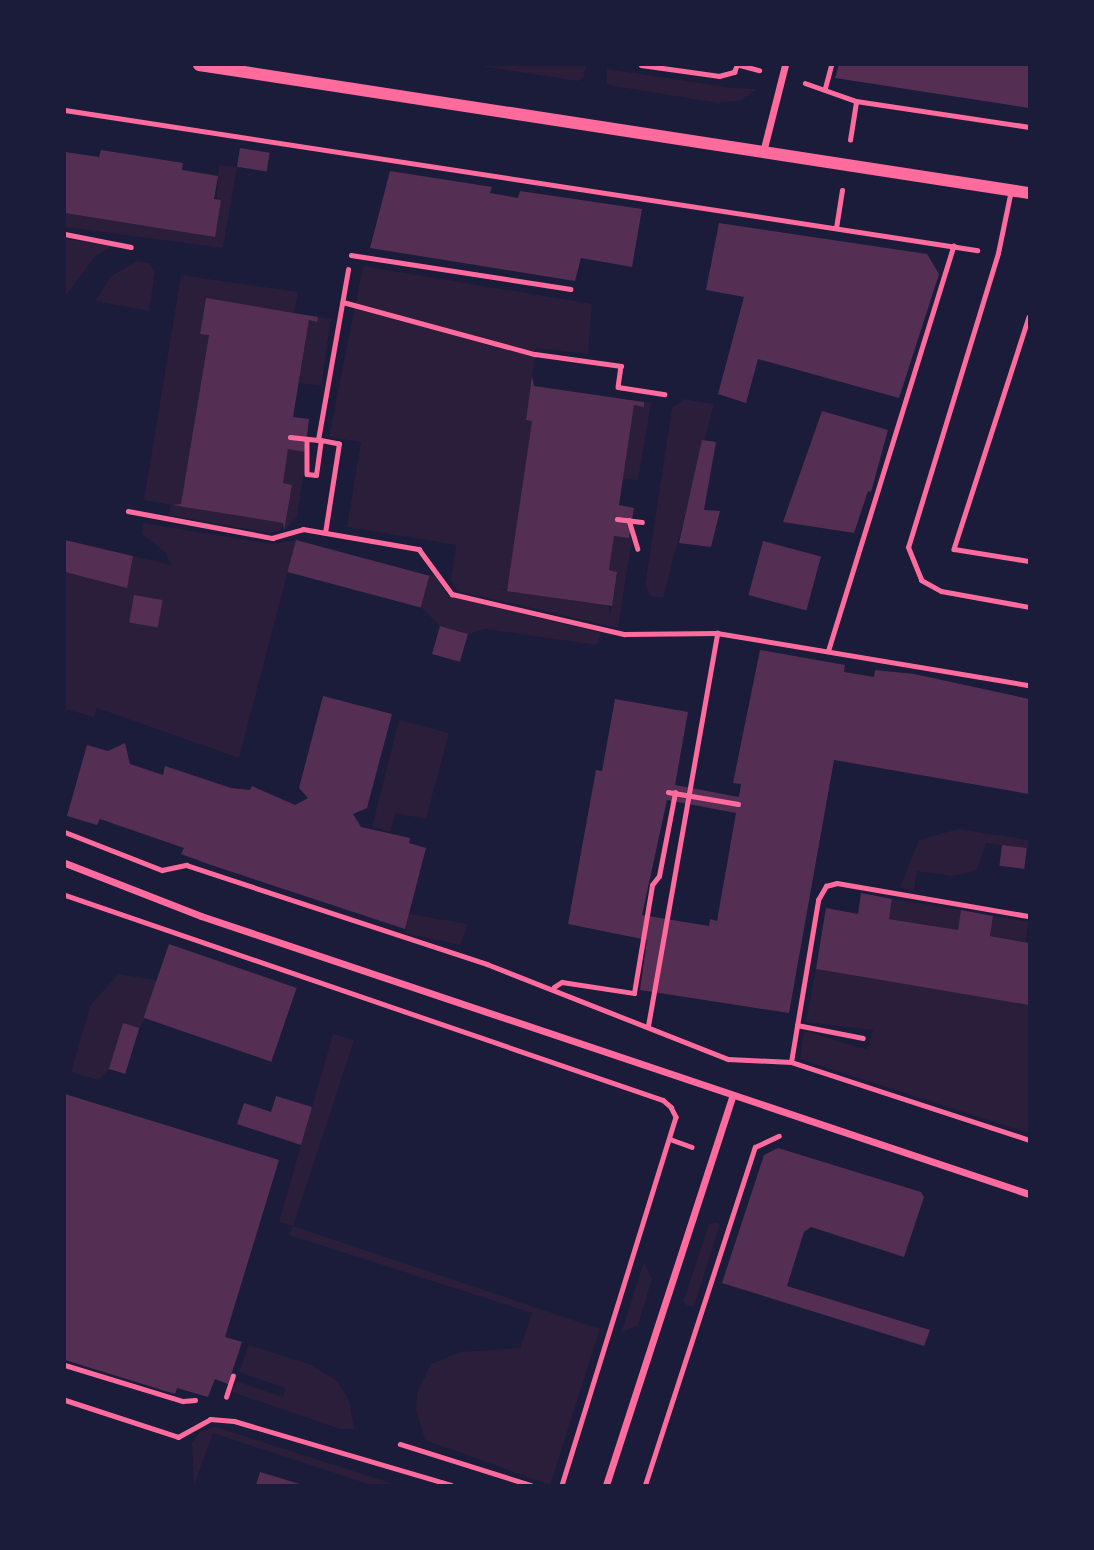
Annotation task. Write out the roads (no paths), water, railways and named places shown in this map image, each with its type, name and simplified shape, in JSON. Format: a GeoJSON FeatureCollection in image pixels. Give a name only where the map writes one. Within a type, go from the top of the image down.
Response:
{"type":"FeatureCollection","features":[{"type":"Feature","properties":{"kind":"street"},"geometry":{"type":"LineString","coordinates":[[199,65],[1029,193]]}},
{"type":"Feature","properties":{"kind":"street"},"geometry":{"type":"LineString","coordinates":[[762,153],[785,65]]}},
{"type":"Feature","properties":{"kind":"street"},"geometry":{"type":"LineString","coordinates":[[65,863],[201,916],[732,1097],[1029,1194]]}},
{"type":"Feature","properties":{"kind":"street"},"geometry":{"type":"LineString","coordinates":[[606,1485],[732,1097]]}},
{"type":"Feature","properties":{"kind":"lane"},"geometry":{"type":"LineString","coordinates":[[1011,190],[998,253],[908,547],[921,580],[941,591],[1029,607]]}},
{"type":"Feature","properties":{"kind":"lane"},"geometry":{"type":"LineString","coordinates":[[65,1400],[178,1437],[199,1422],[234,1421],[451,1485]]}}]}
